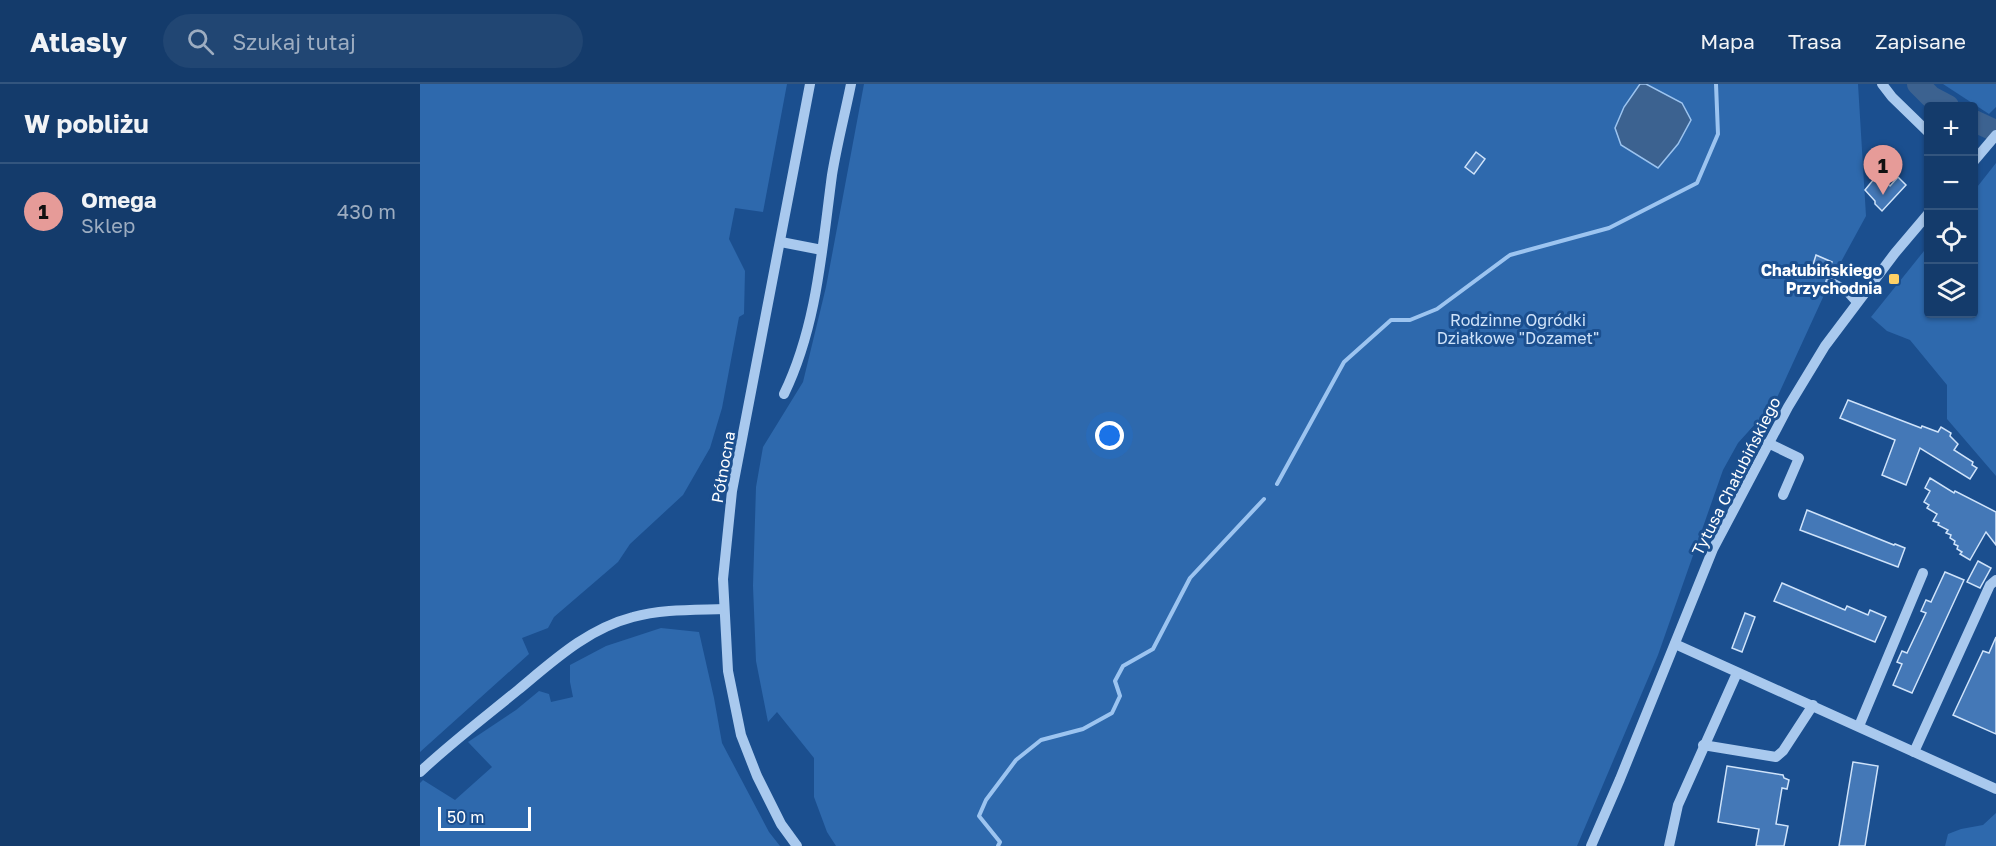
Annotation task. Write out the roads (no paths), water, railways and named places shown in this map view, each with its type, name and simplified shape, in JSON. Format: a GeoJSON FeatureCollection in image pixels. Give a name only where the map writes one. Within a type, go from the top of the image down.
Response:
{"type":"FeatureCollection","features":[{"type":"Feature","properties":{"kind":"street","name":"Północna"},"geometry":{"type":"LineString","coordinates":[[797,846],[781,824],[757,776],[741,735],[728,671],[723,579],[732,491],[810,84]]}},
{"type":"Feature","properties":{"kind":"street"},"geometry":{"type":"LineString","coordinates":[[784,394],[796,370],[816,295],[833,171],[851,84]]}},
{"type":"Feature","properties":{"kind":"street"},"geometry":{"type":"LineString","coordinates":[[1882,84],[1892,97],[1924,127]]}},
{"type":"Feature","properties":{"kind":"street"},"geometry":{"type":"LineString","coordinates":[[1978,156],[1996,135]]}},
{"type":"Feature","properties":{"kind":"street","name":"Tytusa Chałubińskiego"},"geometry":{"type":"LineString","coordinates":[[1591,846],[1713,549],[1768,443],[1812,365],[1838,326],[1924,220]]}},
{"type":"Feature","properties":{"kind":"street"},"geometry":{"type":"LineString","coordinates":[[781,242],[822,250]]}},
{"type":"Feature","properties":{"kind":"street"},"geometry":{"type":"LineString","coordinates":[[1830,282],[1846,291],[1857,302]]}},
{"type":"Feature","properties":{"kind":"street"},"geometry":{"type":"LineString","coordinates":[[1768,443],[1798,458],[1783,495]]}},
{"type":"Feature","properties":{"kind":"street"},"geometry":{"type":"LineString","coordinates":[[1859,726],[1923,573]]}},
{"type":"Feature","properties":{"kind":"street"},"geometry":{"type":"LineString","coordinates":[[1914,752],[1990,585],[1996,580]]}},
{"type":"Feature","properties":{"kind":"street"},"geometry":{"type":"LineString","coordinates":[[420,772],[557,656],[596,631],[634,616],[723,609]]}},
{"type":"Feature","properties":{"kind":"street"},"geometry":{"type":"LineString","coordinates":[[1675,644],[1996,789]]}},
{"type":"Feature","properties":{"kind":"street"},"geometry":{"type":"LineString","coordinates":[[1669,846],[1678,805],[1704,745],[1727,707],[1737,672]]}},
{"type":"Feature","properties":{"kind":"street"},"geometry":{"type":"LineString","coordinates":[[1704,745],[1776,757],[1783,751],[1814,705]]}},
{"type":"Feature","properties":{"kind":"waterway"},"geometry":{"type":"LineString","coordinates":[[1277,484],[1344,362],[1391,320],[1410,320],[1437,309],[1510,255],[1609,228],[1697,183],[1718,134],[1716,84]]}},
{"type":"Feature","properties":{"kind":"waterway"},"geometry":{"type":"LineString","coordinates":[[1918,84],[1931,97],[1940,102]]}},
{"type":"Feature","properties":{"kind":"waterway"},"geometry":{"type":"LineString","coordinates":[[1978,123],[1996,131]]}},
{"type":"Feature","properties":{"kind":"waterway"},"geometry":{"type":"LineString","coordinates":[[998,846],[1000,842],[979,816],[986,800],[1016,760],[1041,740],[1083,729],[1112,713],[1120,696],[1115,681],[1123,666],[1153,649],[1190,578],[1264,499]]}},
{"type":"Feature","properties":{"kind":"place","name":"Omega"},"geometry":{"type":"Point","coordinates":[1883,195]}},
{"type":"Feature","properties":{"kind":"place","name":"Chałubińskiego Przychodnia"},"geometry":{"type":"Point","coordinates":[1894,279]}},
{"type":"Feature","properties":{"kind":"park label","name":"Rodzinne Ogródki Działkowe \"Dozamet\""},"geometry":{"type":"Point","coordinates":[1518,329]}}]}
